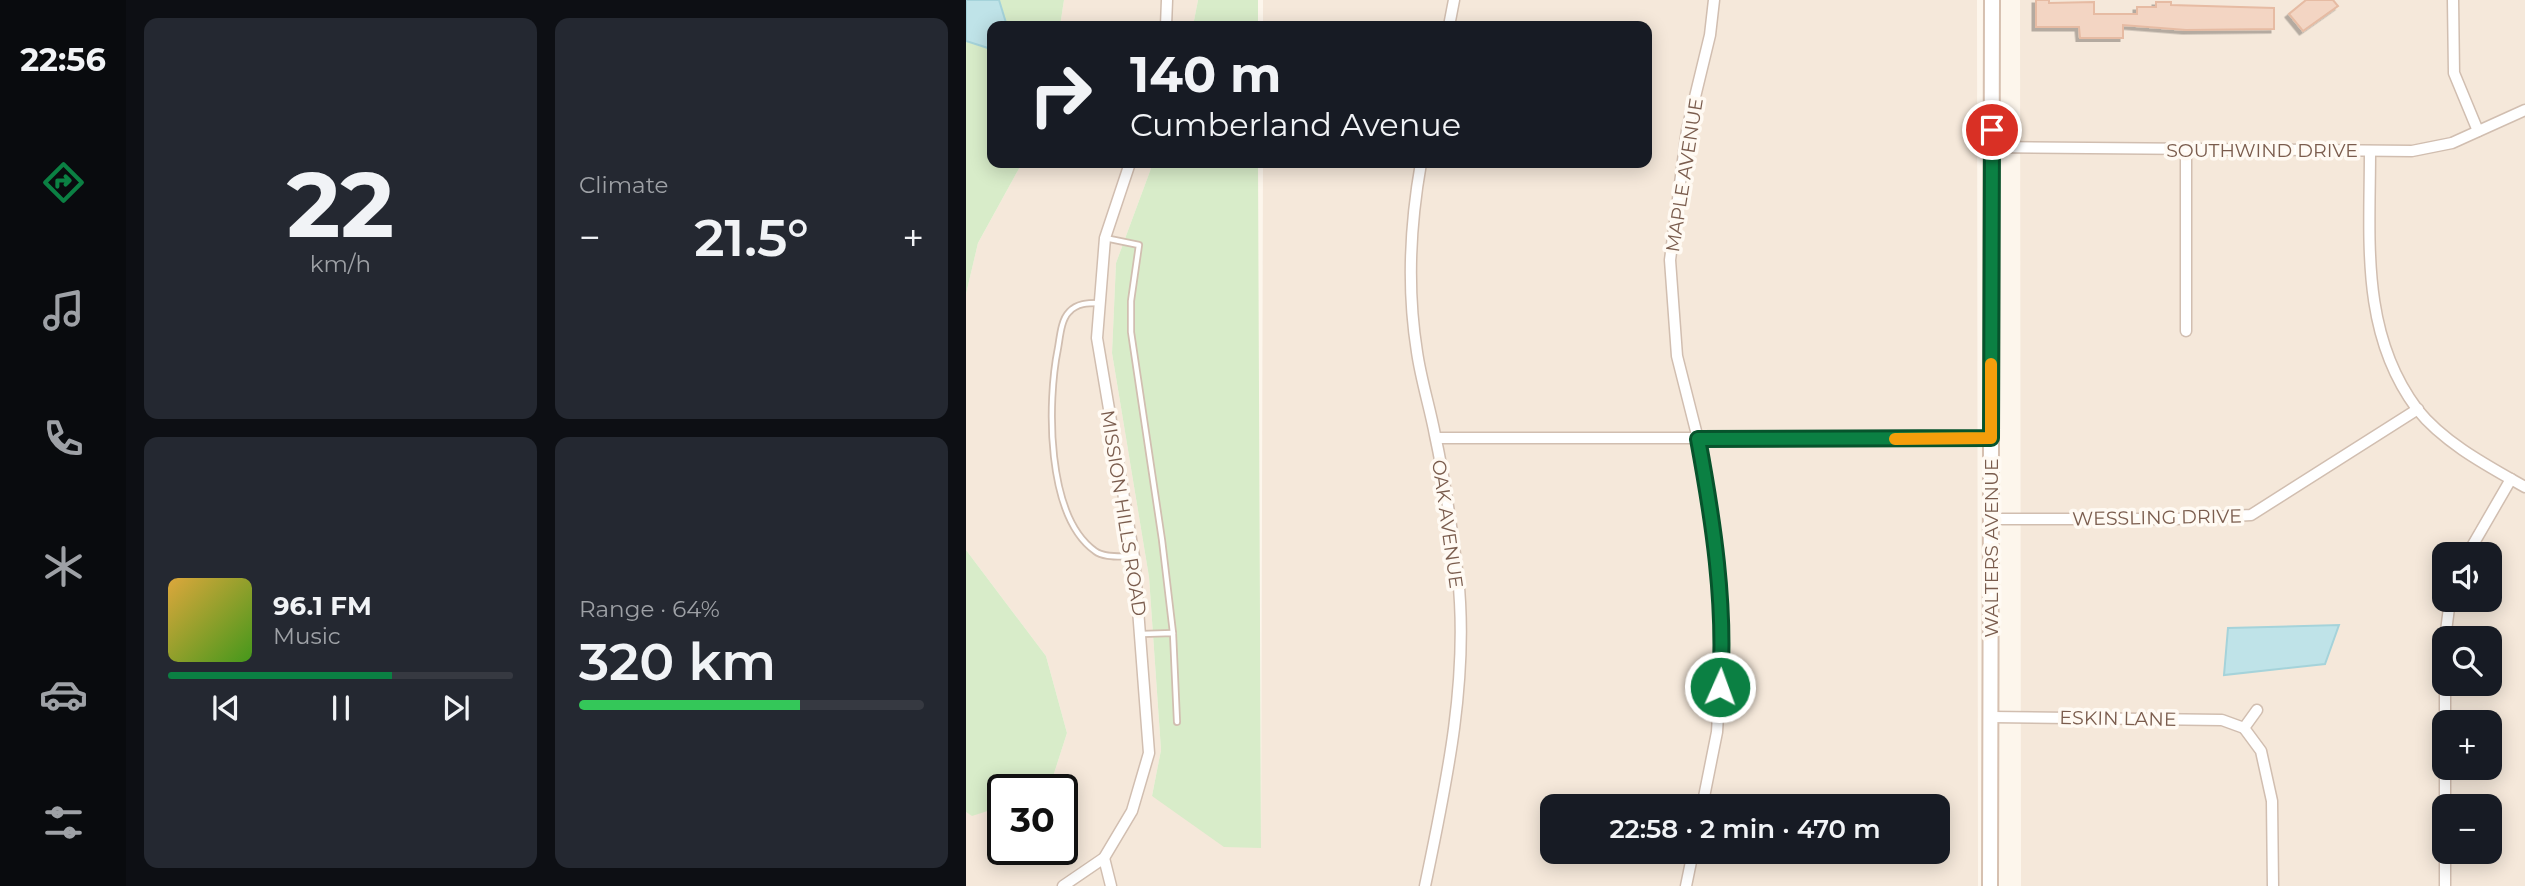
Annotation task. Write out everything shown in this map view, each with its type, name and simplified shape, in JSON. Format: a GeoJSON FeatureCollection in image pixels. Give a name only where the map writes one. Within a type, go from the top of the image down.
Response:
{"type":"FeatureCollection","features":[{"type":"Feature","properties":{"kind":"main road","name":"WALTERS AVENUE"},"geometry":{"type":"LineString","coordinates":[[1990,886],[1992,0]]}},
{"type":"Feature","properties":{"kind":"street"},"geometry":{"type":"LineString","coordinates":[[1166,21],[1167,0]]}},
{"type":"Feature","properties":{"kind":"street"},"geometry":{"type":"LineString","coordinates":[[1450,21],[1454,0]]}},
{"type":"Feature","properties":{"kind":"street","name":"MAPLE AVENUE"},"geometry":{"type":"LineString","coordinates":[[1705,794],[1717,732],[1721,665],[1714,531],[1698,439],[1677,356],[1670,260],[1687,130],[1710,35],[1714,0]]}},
{"type":"Feature","properties":{"kind":"street"},"geometry":{"type":"LineString","coordinates":[[2453,0],[2454,73],[2478,131]]}},
{"type":"Feature","properties":{"kind":"street","name":"SOUTHWIND DRIVE"},"geometry":{"type":"LineString","coordinates":[[1992,147],[2370,151],[2431,148],[2452,144],[2525,110]]}},
{"type":"Feature","properties":{"kind":"street"},"geometry":{"type":"LineString","coordinates":[[2186,150],[2186,331]]}},
{"type":"Feature","properties":{"kind":"street"},"geometry":{"type":"LineString","coordinates":[[2370,151],[2370,281],[2373,306],[2389,360],[2418,409],[2465,451],[2525,487]]}},
{"type":"Feature","properties":{"kind":"street","name":"MISSION HILLS ROAD"},"geometry":{"type":"LineString","coordinates":[[1063,886],[1104,858],[1132,811],[1149,753],[1135,557],[1097,338],[1105,238],[1128,168]]}},
{"type":"Feature","properties":{"kind":"street","name":"OAK AVENUE"},"geometry":{"type":"LineString","coordinates":[[1421,168],[1415,199],[1410,266],[1417,351],[1436,438],[1458,578],[1461,666],[1442,804],[1425,886]]}},
{"type":"Feature","properties":{"kind":"street","name":"WESSLING DRIVE"},"geometry":{"type":"LineString","coordinates":[[1991,519],[2176,519],[2252,515],[2418,409]]}},
{"type":"Feature","properties":{"kind":"street"},"geometry":{"type":"LineString","coordinates":[[1436,438],[1991,438]]}},
{"type":"Feature","properties":{"kind":"street"},"geometry":{"type":"LineString","coordinates":[[2475,542],[2511,479]]}},
{"type":"Feature","properties":{"kind":"street"},"geometry":{"type":"LineString","coordinates":[[2445,696],[2445,794]]}},
{"type":"Feature","properties":{"kind":"street"},"geometry":{"type":"LineString","coordinates":[[2257,710],[2244,728],[2261,751],[2272,801],[2273,886]]}},
{"type":"Feature","properties":{"kind":"street","name":"ESKIN LANE"},"geometry":{"type":"LineString","coordinates":[[1991,717],[2222,720],[2244,728]]}},
{"type":"Feature","properties":{"kind":"street"},"geometry":{"type":"LineString","coordinates":[[1104,858],[1111,886]]}},
{"type":"Feature","properties":{"kind":"street"},"geometry":{"type":"LineString","coordinates":[[1686,886],[1691,864]]}},
{"type":"Feature","properties":{"kind":"street"},"geometry":{"type":"LineString","coordinates":[[2445,864],[2445,886]]}},
{"type":"Feature","properties":{"kind":"lane"},"geometry":{"type":"LineString","coordinates":[[1105,238],[1139,245],[1130,301],[1131,332],[1163,540],[1173,633],[1177,722]]}},
{"type":"Feature","properties":{"kind":"lane"},"geometry":{"type":"LineString","coordinates":[[1100,303],[1082,303],[1068,312],[1061,330],[1053,373],[1055,465],[1064,500],[1080,538],[1098,554],[1135,557]]}},
{"type":"Feature","properties":{"kind":"lane"},"geometry":{"type":"LineString","coordinates":[[1142,634],[1173,633]]}},
{"type":"Feature","properties":{"kind":"shaded area"},"geometry":{"type":"Polygon","coordinates":[[[1064,0],[1198,0],[1194,21],[1061,21],[1064,0]]]}},
{"type":"Feature","properties":{"kind":"shaded area"},"geometry":{"type":"Polygon","coordinates":[[[1263,0],[1977,0],[1978,886],[966,886],[966,812],[972,815],[987,811],[987,865],[1078,865],[1078,774],[1054,774],[1067,733],[1046,656],[966,550],[966,294],[978,243],[1019,168],[1151,168],[1116,263],[1112,353],[1149,577],[1161,750],[1152,796],[1261,848],[1263,168],[1652,168],[1652,21],[1263,21],[1263,0]]]}},
{"type":"Feature","properties":{"kind":"shaded area"},"geometry":{"type":"Polygon","coordinates":[[[2020,0],[2525,0],[2525,886],[2021,886],[2020,0]]]}},
{"type":"Feature","properties":{"kind":"green space"},"geometry":{"type":"Polygon","coordinates":[[[966,0],[1064,0],[1061,21],[987,21],[987,168],[1019,168],[978,243],[966,294],[966,0]]]}},
{"type":"Feature","properties":{"kind":"green space"},"geometry":{"type":"Polygon","coordinates":[[[1198,0],[1258,0],[1258,21],[1194,21],[1198,0]]]}},
{"type":"Feature","properties":{"kind":"green space"},"geometry":{"type":"Polygon","coordinates":[[[1151,168],[1258,168],[1261,848],[1224,847],[1152,796],[1161,750],[1149,577],[1112,353],[1116,263],[1151,168]]]}},
{"type":"Feature","properties":{"kind":"green space"},"geometry":{"type":"Polygon","coordinates":[[[966,550],[1046,656],[1067,733],[1054,774],[987,774],[987,811],[972,816],[966,812],[966,550]]]}},
{"type":"Feature","properties":{"kind":"water"},"geometry":{"type":"Polygon","coordinates":[[[966,0],[999,0],[1005,21],[987,21],[987,48],[966,41],[966,0]]]}},
{"type":"Feature","properties":{"kind":"water"},"geometry":{"type":"Polygon","coordinates":[[[2339,625],[2325,664],[2224,675],[2228,628],[2339,625]]]}},
{"type":"Feature","properties":{"kind":"building"},"geometry":{"type":"Polygon","coordinates":[[[2036,0],[2049,0],[2049,3],[2094,2],[2094,14],[2137,14],[2137,7],[2156,7],[2156,2],[2171,2],[2171,5],[2274,8],[2274,29],[2186,30],[2123,25],[2123,38],[2080,38],[2079,27],[2036,27],[2036,0]]]}},
{"type":"Feature","properties":{"kind":"building"},"geometry":{"type":"Polygon","coordinates":[[[2306,0],[2333,0],[2338,6],[2303,31],[2289,14],[2306,0]]]}},
{"type":"Feature","properties":{"kind":"slow traffic"},"geometry":{"type":"LineString","coordinates":[[1895,439],[1991,438],[1991,364]]}},
{"type":"Feature","properties":{"kind":"route"},"geometry":{"type":"LineString","coordinates":[[1720,687],[1719,598],[1714,531],[1698,439],[1991,438],[1992,130]]}}]}
